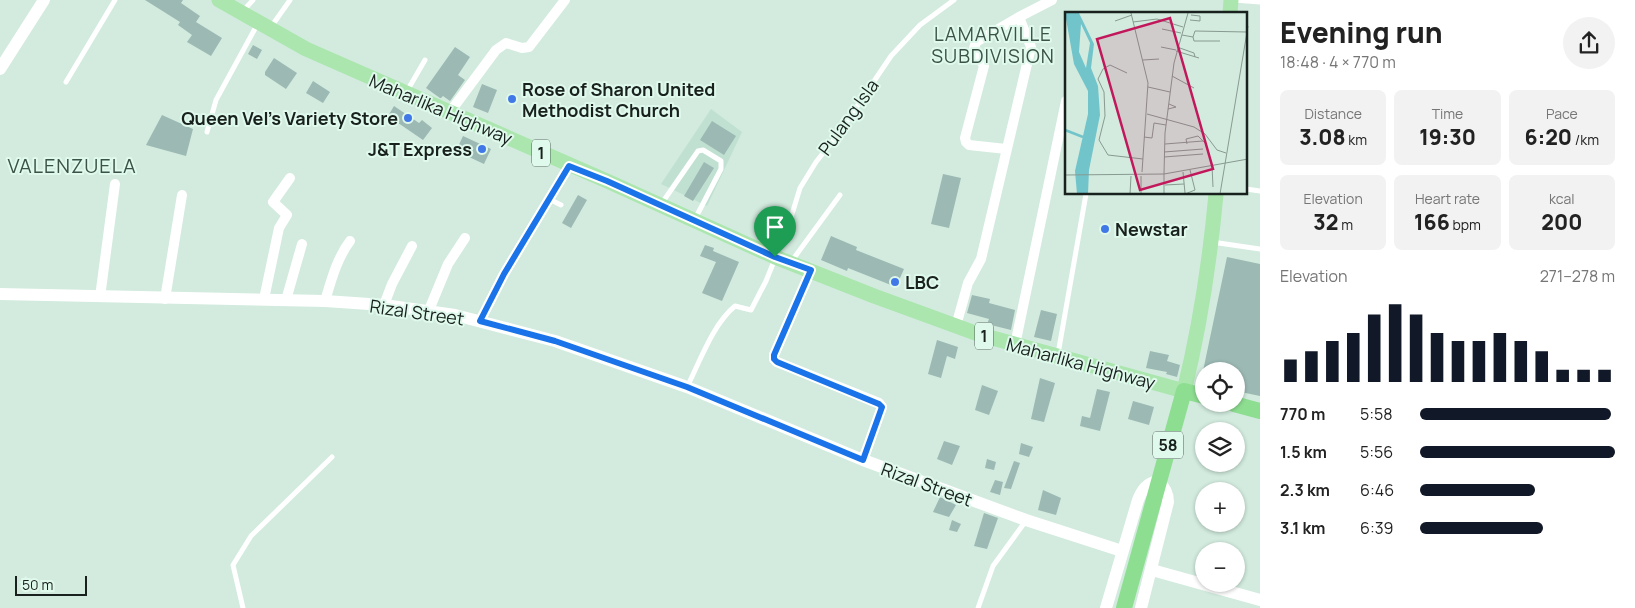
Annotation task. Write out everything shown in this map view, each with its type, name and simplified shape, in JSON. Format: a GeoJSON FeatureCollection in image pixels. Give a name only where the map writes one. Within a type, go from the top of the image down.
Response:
{"type":"FeatureCollection","features":[{"type":"Feature","properties":{"kind":"highway","name":"Maharlika Highway"},"geometry":{"type":"LineString","coordinates":[[1184,390],[1195,393]]}},
{"type":"Feature","properties":{"kind":"highway","name":"58"},"geometry":{"type":"LineString","coordinates":[[1124,608],[1184,390]]}},
{"type":"Feature","properties":{"kind":"highway"},"geometry":{"type":"LineString","coordinates":[[1245,407],[1260,411]]}},
{"type":"Feature","properties":{"kind":"main road","name":"Maharlika Highway"},"geometry":{"type":"LineString","coordinates":[[219,0],[306,49],[775,257],[978,334],[1184,390]]}},
{"type":"Feature","properties":{"kind":"main road"},"geometry":{"type":"LineString","coordinates":[[1184,390],[1193,354],[1212,242],[1216,195]]}},
{"type":"Feature","properties":{"kind":"street"},"geometry":{"type":"LineString","coordinates":[[0,69],[44,0]]}},
{"type":"Feature","properties":{"kind":"street"},"geometry":{"type":"LineString","coordinates":[[450,112],[496,50],[506,43],[529,48],[565,0]]}},
{"type":"Feature","properties":{"kind":"street"},"geometry":{"type":"LineString","coordinates":[[1006,149],[969,145],[966,142],[965,138],[984,66],[974,48],[976,42],[1018,17],[1052,0]]}},
{"type":"Feature","properties":{"kind":"street"},"geometry":{"type":"LineString","coordinates":[[956,326],[968,283],[981,259],[1031,47],[1018,17]]}},
{"type":"Feature","properties":{"kind":"street"},"geometry":{"type":"LineString","coordinates":[[1015,345],[1065,106]]}},
{"type":"Feature","properties":{"kind":"street"},"geometry":{"type":"LineString","coordinates":[[480,321],[504,274],[569,166]]}},
{"type":"Feature","properties":{"kind":"street"},"geometry":{"type":"LineString","coordinates":[[264,300],[279,228],[287,215],[273,202],[290,178]]}},
{"type":"Feature","properties":{"kind":"street"},"geometry":{"type":"LineString","coordinates":[[100,297],[114,184]]}},
{"type":"Feature","properties":{"kind":"street"},"geometry":{"type":"LineString","coordinates":[[165,299],[182,196]]}},
{"type":"Feature","properties":{"kind":"street"},"geometry":{"type":"LineString","coordinates":[[428,310],[448,264],[465,238]]}},
{"type":"Feature","properties":{"kind":"street"},"geometry":{"type":"LineString","coordinates":[[324,301],[345,246],[350,241]]}},
{"type":"Feature","properties":{"kind":"street"},"geometry":{"type":"LineString","coordinates":[[286,300],[302,244]]}},
{"type":"Feature","properties":{"kind":"street"},"geometry":{"type":"LineString","coordinates":[[384,305],[395,278],[412,246]]}},
{"type":"Feature","properties":{"kind":"street"},"geometry":{"type":"LineString","coordinates":[[811,270],[774,355],[774,359],[777,362],[879,404],[882,407],[863,460]]}},
{"type":"Feature","properties":{"kind":"street","name":"Rizal Street"},"geometry":{"type":"LineString","coordinates":[[0,294],[324,301],[428,310],[480,321],[555,341],[687,387],[863,460],[1026,520],[1122,551]]}},
{"type":"Feature","properties":{"kind":"street"},"geometry":{"type":"LineString","coordinates":[[1106,608],[1140,494],[1146,486],[1158,481],[1165,488],[1168,502],[1141,608]]}},
{"type":"Feature","properties":{"kind":"street"},"geometry":{"type":"LineString","coordinates":[[1152,570],[1260,600]]}},
{"type":"Feature","properties":{"kind":"lane"},"geometry":{"type":"LineString","coordinates":[[66,82],[115,0]]}},
{"type":"Feature","properties":{"kind":"lane"},"geometry":{"type":"LineString","coordinates":[[241,14],[253,0]]}},
{"type":"Feature","properties":{"kind":"lane"},"geometry":{"type":"LineString","coordinates":[[207,132],[216,100],[224,82],[264,27],[290,0]]}},
{"type":"Feature","properties":{"kind":"lane","name":"Pulang Isla"},"geometry":{"type":"LineString","coordinates":[[687,387],[715,331],[726,314],[735,306],[750,310],[766,281],[789,224],[800,188],[816,162],[839,133],[891,56],[920,25],[954,0]]}},
{"type":"Feature","properties":{"kind":"lane"},"geometry":{"type":"LineString","coordinates":[[1231,0],[1260,2]]}},
{"type":"Feature","properties":{"kind":"lane"},"geometry":{"type":"LineString","coordinates":[[405,94],[425,60]]}},
{"type":"Feature","properties":{"kind":"lane"},"geometry":{"type":"LineString","coordinates":[[661,206],[698,151],[703,150],[722,161],[721,168],[694,221]]}},
{"type":"Feature","properties":{"kind":"lane"},"geometry":{"type":"LineString","coordinates":[[791,262],[840,195]]}},
{"type":"Feature","properties":{"kind":"lane"},"geometry":{"type":"LineString","coordinates":[[1057,356],[1086,195]]}},
{"type":"Feature","properties":{"kind":"lane"},"geometry":{"type":"LineString","coordinates":[[549,199],[561,205]]}},
{"type":"Feature","properties":{"kind":"lane"},"geometry":{"type":"LineString","coordinates":[[1212,242],[1260,249]]}},
{"type":"Feature","properties":{"kind":"lane"},"geometry":{"type":"LineString","coordinates":[[242,608],[233,565],[251,536],[332,457]]}},
{"type":"Feature","properties":{"kind":"lane"},"geometry":{"type":"LineString","coordinates":[[978,608],[993,566],[1026,520]]}},
{"type":"Feature","properties":{"kind":"shaded area"},"geometry":{"type":"Polygon","coordinates":[[[711,109],[742,132],[707,206],[661,184],[711,109]]]}},
{"type":"Feature","properties":{"kind":"building"},"geometry":{"type":"Polygon","coordinates":[[[145,0],[183,0],[181,3],[200,16],[196,22],[222,38],[211,56],[187,42],[192,35],[178,25],[180,22],[145,0]]]}},
{"type":"Feature","properties":{"kind":"building"},"geometry":{"type":"Polygon","coordinates":[[[253,45],[262,50],[257,59],[248,54],[253,45]]]}},
{"type":"Feature","properties":{"kind":"building"},"geometry":{"type":"Polygon","coordinates":[[[455,47],[470,57],[458,75],[465,80],[450,101],[443,96],[440,98],[426,88],[455,47]]]}},
{"type":"Feature","properties":{"kind":"building"},"geometry":{"type":"Polygon","coordinates":[[[274,58],[297,73],[286,89],[265,75],[274,58]]]}},
{"type":"Feature","properties":{"kind":"building"},"geometry":{"type":"Polygon","coordinates":[[[313,81],[330,92],[323,103],[306,93],[313,81]]]}},
{"type":"Feature","properties":{"kind":"building"},"geometry":{"type":"Polygon","coordinates":[[[482,84],[497,90],[488,113],[473,107],[482,84]]]}},
{"type":"Feature","properties":{"kind":"building"},"geometry":{"type":"Polygon","coordinates":[[[394,106],[419,123],[422,120],[432,128],[423,140],[388,116],[394,106]]]}},
{"type":"Feature","properties":{"kind":"building"},"geometry":{"type":"Polygon","coordinates":[[[162,115],[193,129],[186,156],[146,145],[162,115]]]}},
{"type":"Feature","properties":{"kind":"building"},"geometry":{"type":"Polygon","coordinates":[[[712,121],[736,136],[724,155],[700,140],[712,121]]]}},
{"type":"Feature","properties":{"kind":"building"},"geometry":{"type":"Polygon","coordinates":[[[463,136],[491,149],[484,164],[456,151],[463,136]]]}},
{"type":"Feature","properties":{"kind":"building"},"geometry":{"type":"Polygon","coordinates":[[[704,162],[714,168],[693,201],[684,196],[704,162]]]}},
{"type":"Feature","properties":{"kind":"building"},"geometry":{"type":"Polygon","coordinates":[[[943,174],[961,178],[949,228],[931,224],[943,174]]]}},
{"type":"Feature","properties":{"kind":"building"},"geometry":{"type":"Polygon","coordinates":[[[578,195],[587,200],[571,228],[562,223],[578,195]]]}},
{"type":"Feature","properties":{"kind":"building"},"geometry":{"type":"Polygon","coordinates":[[[831,236],[857,247],[856,250],[904,269],[896,287],[848,268],[847,271],[821,260],[831,236]]]}},
{"type":"Feature","properties":{"kind":"building"},"geometry":{"type":"Polygon","coordinates":[[[705,245],[714,248],[713,251],[739,262],[722,301],[702,293],[716,262],[700,256],[705,245]]]}},
{"type":"Feature","properties":{"kind":"building"},"geometry":{"type":"Polygon","coordinates":[[[1227,257],[1260,264],[1260,396],[1245,393],[1245,362],[1205,362],[1227,257]]]}},
{"type":"Feature","properties":{"kind":"building"},"geometry":{"type":"Polygon","coordinates":[[[972,295],[990,299],[989,303],[1015,310],[1011,330],[987,324],[989,319],[967,313],[972,295]]]}},
{"type":"Feature","properties":{"kind":"building"},"geometry":{"type":"Polygon","coordinates":[[[1041,310],[1057,314],[1051,341],[1034,337],[1041,310]]]}},
{"type":"Feature","properties":{"kind":"building"},"geometry":{"type":"Polygon","coordinates":[[[937,340],[958,347],[955,359],[947,356],[941,378],[928,374],[937,340]]]}},
{"type":"Feature","properties":{"kind":"building"},"geometry":{"type":"Polygon","coordinates":[[[1150,351],[1169,355],[1167,361],[1180,365],[1177,377],[1166,374],[1167,372],[1146,368],[1150,351]]]}},
{"type":"Feature","properties":{"kind":"building"},"geometry":{"type":"Polygon","coordinates":[[[1040,378],[1055,383],[1044,422],[1031,419],[1040,378]]]}},
{"type":"Feature","properties":{"kind":"building"},"geometry":{"type":"Polygon","coordinates":[[[982,385],[998,391],[989,415],[975,410],[982,385]]]}},
{"type":"Feature","properties":{"kind":"building"},"geometry":{"type":"Polygon","coordinates":[[[1097,389],[1110,392],[1100,431],[1080,426],[1082,416],[1090,418],[1097,389]]]}},
{"type":"Feature","properties":{"kind":"building"},"geometry":{"type":"Polygon","coordinates":[[[1133,401],[1154,407],[1149,425],[1128,419],[1133,401]]]}},
{"type":"Feature","properties":{"kind":"building"},"geometry":{"type":"Polygon","coordinates":[[[944,441],[960,446],[952,465],[937,459],[944,441]]]}},
{"type":"Feature","properties":{"kind":"building"},"geometry":{"type":"Polygon","coordinates":[[[1021,443],[1033,447],[1029,457],[1019,454],[1021,443]]]}},
{"type":"Feature","properties":{"kind":"building"},"geometry":{"type":"Polygon","coordinates":[[[987,459],[996,462],[994,470],[985,468],[987,459]]]}},
{"type":"Feature","properties":{"kind":"building"},"geometry":{"type":"Polygon","coordinates":[[[1014,461],[1020,463],[1011,489],[1004,488],[1014,461]]]}},
{"type":"Feature","properties":{"kind":"building"},"geometry":{"type":"Polygon","coordinates":[[[995,480],[1003,482],[1000,495],[990,492],[995,480]]]}},
{"type":"Feature","properties":{"kind":"building"},"geometry":{"type":"Polygon","coordinates":[[[1043,490],[1061,498],[1056,515],[1038,510],[1043,490]]]}},
{"type":"Feature","properties":{"kind":"building"},"geometry":{"type":"Polygon","coordinates":[[[940,497],[956,505],[949,517],[933,512],[940,497]]]}},
{"type":"Feature","properties":{"kind":"building"},"geometry":{"type":"Polygon","coordinates":[[[984,513],[998,518],[987,549],[974,546],[984,513]]]}},
{"type":"Feature","properties":{"kind":"building"},"geometry":{"type":"Polygon","coordinates":[[[952,520],[961,524],[957,532],[949,530],[952,520]]]}},
{"type":"Feature","properties":{"kind":"place","name":"Rose of Sharon United Methodist Church"},"geometry":{"type":"Point","coordinates":[512,99]}},
{"type":"Feature","properties":{"kind":"place","name":"Queen Vel's Variety Store"},"geometry":{"type":"Point","coordinates":[408,118]}},
{"type":"Feature","properties":{"kind":"place","name":"J&T Express"},"geometry":{"type":"Point","coordinates":[482,149]}},
{"type":"Feature","properties":{"kind":"place","name":"Newstar"},"geometry":{"type":"Point","coordinates":[1105,229]}},
{"type":"Feature","properties":{"kind":"place","name":"LBC"},"geometry":{"type":"Point","coordinates":[895,282]}},
{"type":"Feature","properties":{"kind":"district","name":"LAMARVILLE SUBDIVISION"},"geometry":{"type":"Point","coordinates":[993,45]}},
{"type":"Feature","properties":{"kind":"district","name":"VALENZUELA"},"geometry":{"type":"Point","coordinates":[72,165]}},
{"type":"Feature","properties":{"kind":"route"},"geometry":{"type":"LineString","coordinates":[[569,166],[607,181],[775,257],[811,270],[774,355],[774,359],[777,362],[879,404],[882,407],[863,460],[687,387],[555,341],[480,321],[504,274],[569,166]]}}]}
